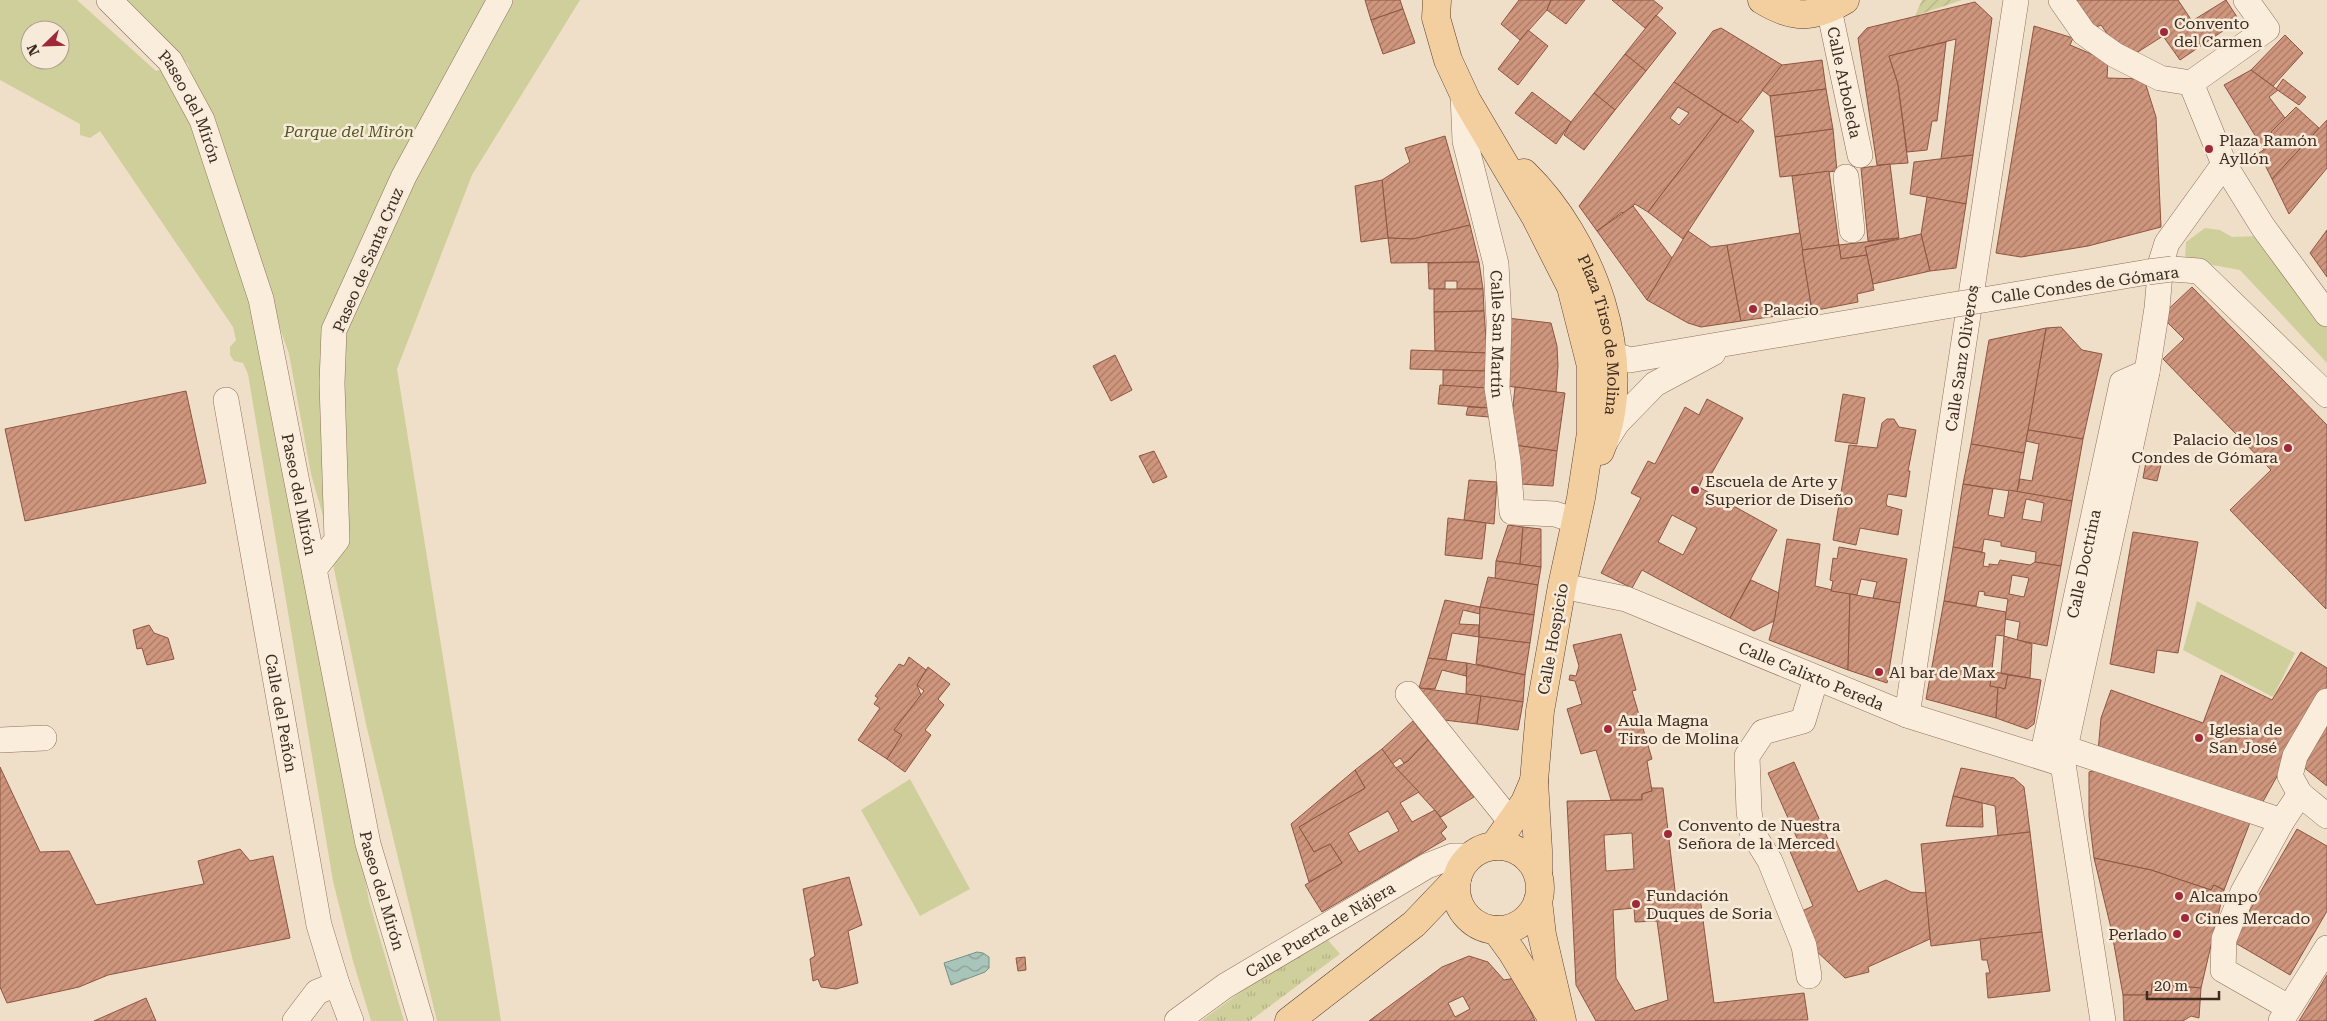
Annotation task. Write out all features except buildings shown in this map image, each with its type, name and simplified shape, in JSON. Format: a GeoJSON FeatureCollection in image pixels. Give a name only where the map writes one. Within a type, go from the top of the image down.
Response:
{"type":"FeatureCollection","features":[{"type":"Feature","properties":{"kind":"main road","name":"Plaza Tirso de Molina"},"geometry":{"type":"LineString","coordinates":[[1437,0],[1436,18],[1448,60],[1463,94],[1544,235],[1571,287],[1591,366],[1591,432],[1579,510]]}},
{"type":"Feature","properties":{"kind":"main road"},"geometry":{"type":"LineString","coordinates":[[1762,0],[1779,11],[1797,15],[1837,5]]}},
{"type":"Feature","properties":{"kind":"main road","name":"Plaza Tirso de Molina"},"geometry":{"type":"LineString","coordinates":[[1488,139],[1533,182],[1568,228],[1592,278],[1610,332],[1605,347],[1614,382],[1608,432],[1579,510]]}},
{"type":"Feature","properties":{"kind":"main road","name":"Calle Hospicio"},"geometry":{"type":"LineString","coordinates":[[1538,874],[1534,781],[1540,710],[1562,586],[1579,510]]}},
{"type":"Feature","properties":{"kind":"main road","name":"Calle Hospicio"},"geometry":{"type":"LineString","coordinates":[[1290,1021],[1414,924],[1511,822],[1525,802],[1534,781]]}},
{"type":"Feature","properties":{"kind":"main road"},"geometry":{"type":"LineString","coordinates":[[1554,1021],[1512,952],[1458,902],[1474,860],[1519,851],[1531,861],[1538,874],[1540,887],[1538,901],[1542,935],[1562,1021]]}},
{"type":"Feature","properties":{"kind":"main road"},"geometry":{"type":"LineString","coordinates":[[1414,924],[1484,926],[1510,929],[1522,924],[1532,914],[1538,901]]}},
{"type":"Feature","properties":{"kind":"street","name":"Paseo del Mirón"},"geometry":{"type":"LineString","coordinates":[[109,0],[170,61],[202,120],[261,299],[368,844],[421,1021]]}},
{"type":"Feature","properties":{"kind":"street","name":"Paseo de Santa Cruz"},"geometry":{"type":"LineString","coordinates":[[315,568],[337,540],[332,383],[334,330],[404,176],[500,0]]}},
{"type":"Feature","properties":{"kind":"street","name":"Calle Sanz Oliveros"},"geometry":{"type":"LineString","coordinates":[[1906,715],[2016,0]]}},
{"type":"Feature","properties":{"kind":"street"},"geometry":{"type":"LineString","coordinates":[[2061,0],[2084,33],[2115,55],[2160,78],[2191,83],[2267,29],[2246,0]]}},
{"type":"Feature","properties":{"kind":"street","name":"Calle Arboleda"},"geometry":{"type":"LineString","coordinates":[[1837,5],[1860,154]]}},
{"type":"Feature","properties":{"kind":"street"},"geometry":{"type":"LineString","coordinates":[[2191,83],[2224,164],[2263,228],[2327,314]]}},
{"type":"Feature","properties":{"kind":"street","name":"Calle San Martín"},"geometry":{"type":"LineString","coordinates":[[1463,94],[1465,141],[1496,264],[1499,322],[1497,388],[1508,461],[1512,512],[1556,514],[1579,510]]}},
{"type":"Feature","properties":{"kind":"street","name":"Calle Doctrina"},"geometry":{"type":"LineString","coordinates":[[2103,1021],[2064,756],[2147,372],[2158,308],[2161,262],[2167,243],[2224,164]]}},
{"type":"Feature","properties":{"kind":"street"},"geometry":{"type":"LineString","coordinates":[[1846,177],[1852,230]]}},
{"type":"Feature","properties":{"kind":"street","name":"Plaza Tirso de Molina"},"geometry":{"type":"LineString","coordinates":[[1544,235],[1563,253],[1574,270],[1585,292],[1605,347]]}},
{"type":"Feature","properties":{"kind":"street","name":"Calle Condes de Gómara"},"geometry":{"type":"LineString","coordinates":[[1605,347],[1630,360],[2160,271],[2199,271],[2327,395]]}},
{"type":"Feature","properties":{"kind":"street","name":"Calle Condes de Gómara"},"geometry":{"type":"LineString","coordinates":[[1604,444],[1617,423],[1655,384],[1690,364],[1736,342]]}},
{"type":"Feature","properties":{"kind":"street","name":"Calle del Peñón"},"geometry":{"type":"LineString","coordinates":[[226,400],[320,925],[337,984],[351,1021]]}},
{"type":"Feature","properties":{"kind":"street","name":"Calle Calixto Pereda"},"geometry":{"type":"LineString","coordinates":[[1562,586],[1626,600],[1906,715],[2064,756],[2282,821]]}},
{"type":"Feature","properties":{"kind":"street"},"geometry":{"type":"LineString","coordinates":[[1809,976],[1804,946],[1770,861],[1752,832],[1749,811],[1747,756],[1763,732],[1803,721],[1816,678]]}},
{"type":"Feature","properties":{"kind":"street"},"geometry":{"type":"LineString","coordinates":[[1408,694],[1511,822]]}},
{"type":"Feature","properties":{"kind":"street"},"geometry":{"type":"LineString","coordinates":[[2327,701],[2295,756],[2290,776],[2300,794],[2327,816]]}},
{"type":"Feature","properties":{"kind":"street"},"geometry":{"type":"LineString","coordinates":[[0,740],[44,738]]}},
{"type":"Feature","properties":{"kind":"street"},"geometry":{"type":"LineString","coordinates":[[2300,794],[2282,821],[2243,892],[2224,939],[2223,970],[2284,1014],[2327,948]]}},
{"type":"Feature","properties":{"kind":"street","name":"Calle Puerta de Nájera"},"geometry":{"type":"LineString","coordinates":[[1177,1021],[1225,986],[1427,866],[1453,856],[1474,860]]}},
{"type":"Feature","properties":{"kind":"street"},"geometry":{"type":"LineString","coordinates":[[295,1021],[317,992],[337,984]]}},
{"type":"Feature","properties":{"kind":"green space"},"geometry":{"type":"Polygon","coordinates":[[[0,0],[77,0],[156,71],[167,67],[261,299],[369,901],[404,1021],[371,1021],[353,961],[333,881],[248,374],[243,363],[234,361],[230,355],[230,347],[236,340],[233,327],[100,131],[90,138],[80,135],[80,124],[0,80],[0,0]]]}},
{"type":"Feature","properties":{"kind":"green space","name":"Parque del Mirón"},"geometry":{"type":"Polygon","coordinates":[[[121,0],[580,0],[472,175],[397,369],[501,1021],[437,1021],[366,724],[323,516],[311,474],[289,354],[188,64],[121,0]]]}},
{"type":"Feature","properties":{"kind":"green space"},"geometry":{"type":"Polygon","coordinates":[[[1922,0],[1962,0],[1915,16],[1922,0]]]}},
{"type":"Feature","properties":{"kind":"green space"},"geometry":{"type":"Polygon","coordinates":[[[2205,228],[2220,230],[2232,237],[2259,236],[2327,325],[2327,363],[2240,270],[2185,260],[2186,242],[2205,228]]]}},
{"type":"Feature","properties":{"kind":"green space"},"geometry":{"type":"Polygon","coordinates":[[[2197,601],[2295,653],[2273,697],[2183,650],[2197,601]]]}},
{"type":"Feature","properties":{"kind":"green space"},"geometry":{"type":"Polygon","coordinates":[[[910,779],[970,889],[920,916],[861,810],[910,779]]]}},
{"type":"Feature","properties":{"kind":"green space"},"geometry":{"type":"Polygon","coordinates":[[[1328,940],[1340,954],[1250,1021],[1201,1021],[1294,953],[1328,940]]]}},
{"type":"Feature","properties":{"kind":"water"},"geometry":{"type":"Polygon","coordinates":[[[977,952],[989,957],[989,968],[985,972],[951,985],[944,963],[977,952]]]}},
{"type":"Feature","properties":{"kind":"place","name":"Convento del Carmen"},"geometry":{"type":"Point","coordinates":[2164,32]}},
{"type":"Feature","properties":{"kind":"place","name":"Plaza Ramón Ayllón"},"geometry":{"type":"Point","coordinates":[2209,149]}},
{"type":"Feature","properties":{"kind":"place","name":"Palacio"},"geometry":{"type":"Point","coordinates":[1753,309]}},
{"type":"Feature","properties":{"kind":"place","name":"Palacio de los Condes de Gómara"},"geometry":{"type":"Point","coordinates":[2288,448]}},
{"type":"Feature","properties":{"kind":"place","name":"Escuela de Arte y Superior de Diseño"},"geometry":{"type":"Point","coordinates":[1695,490]}},
{"type":"Feature","properties":{"kind":"place","name":"Al bar de Max"},"geometry":{"type":"Point","coordinates":[1879,672]}},
{"type":"Feature","properties":{"kind":"place","name":"Aula Magna Tirso de Molina"},"geometry":{"type":"Point","coordinates":[1608,729]}},
{"type":"Feature","properties":{"kind":"place","name":"Iglesia de San José"},"geometry":{"type":"Point","coordinates":[2199,738]}},
{"type":"Feature","properties":{"kind":"place","name":"Convento de Nuestra Señora de la Merced"},"geometry":{"type":"Point","coordinates":[1668,834]}},
{"type":"Feature","properties":{"kind":"place","name":"Alcampo"},"geometry":{"type":"Point","coordinates":[2179,896]}},
{"type":"Feature","properties":{"kind":"place","name":"Fundación Duques de Soria"},"geometry":{"type":"Point","coordinates":[1636,904]}},
{"type":"Feature","properties":{"kind":"place","name":"Cines Mercado"},"geometry":{"type":"Point","coordinates":[2185,918]}},
{"type":"Feature","properties":{"kind":"place","name":"Perlado"},"geometry":{"type":"Point","coordinates":[2177,934]}}]}
